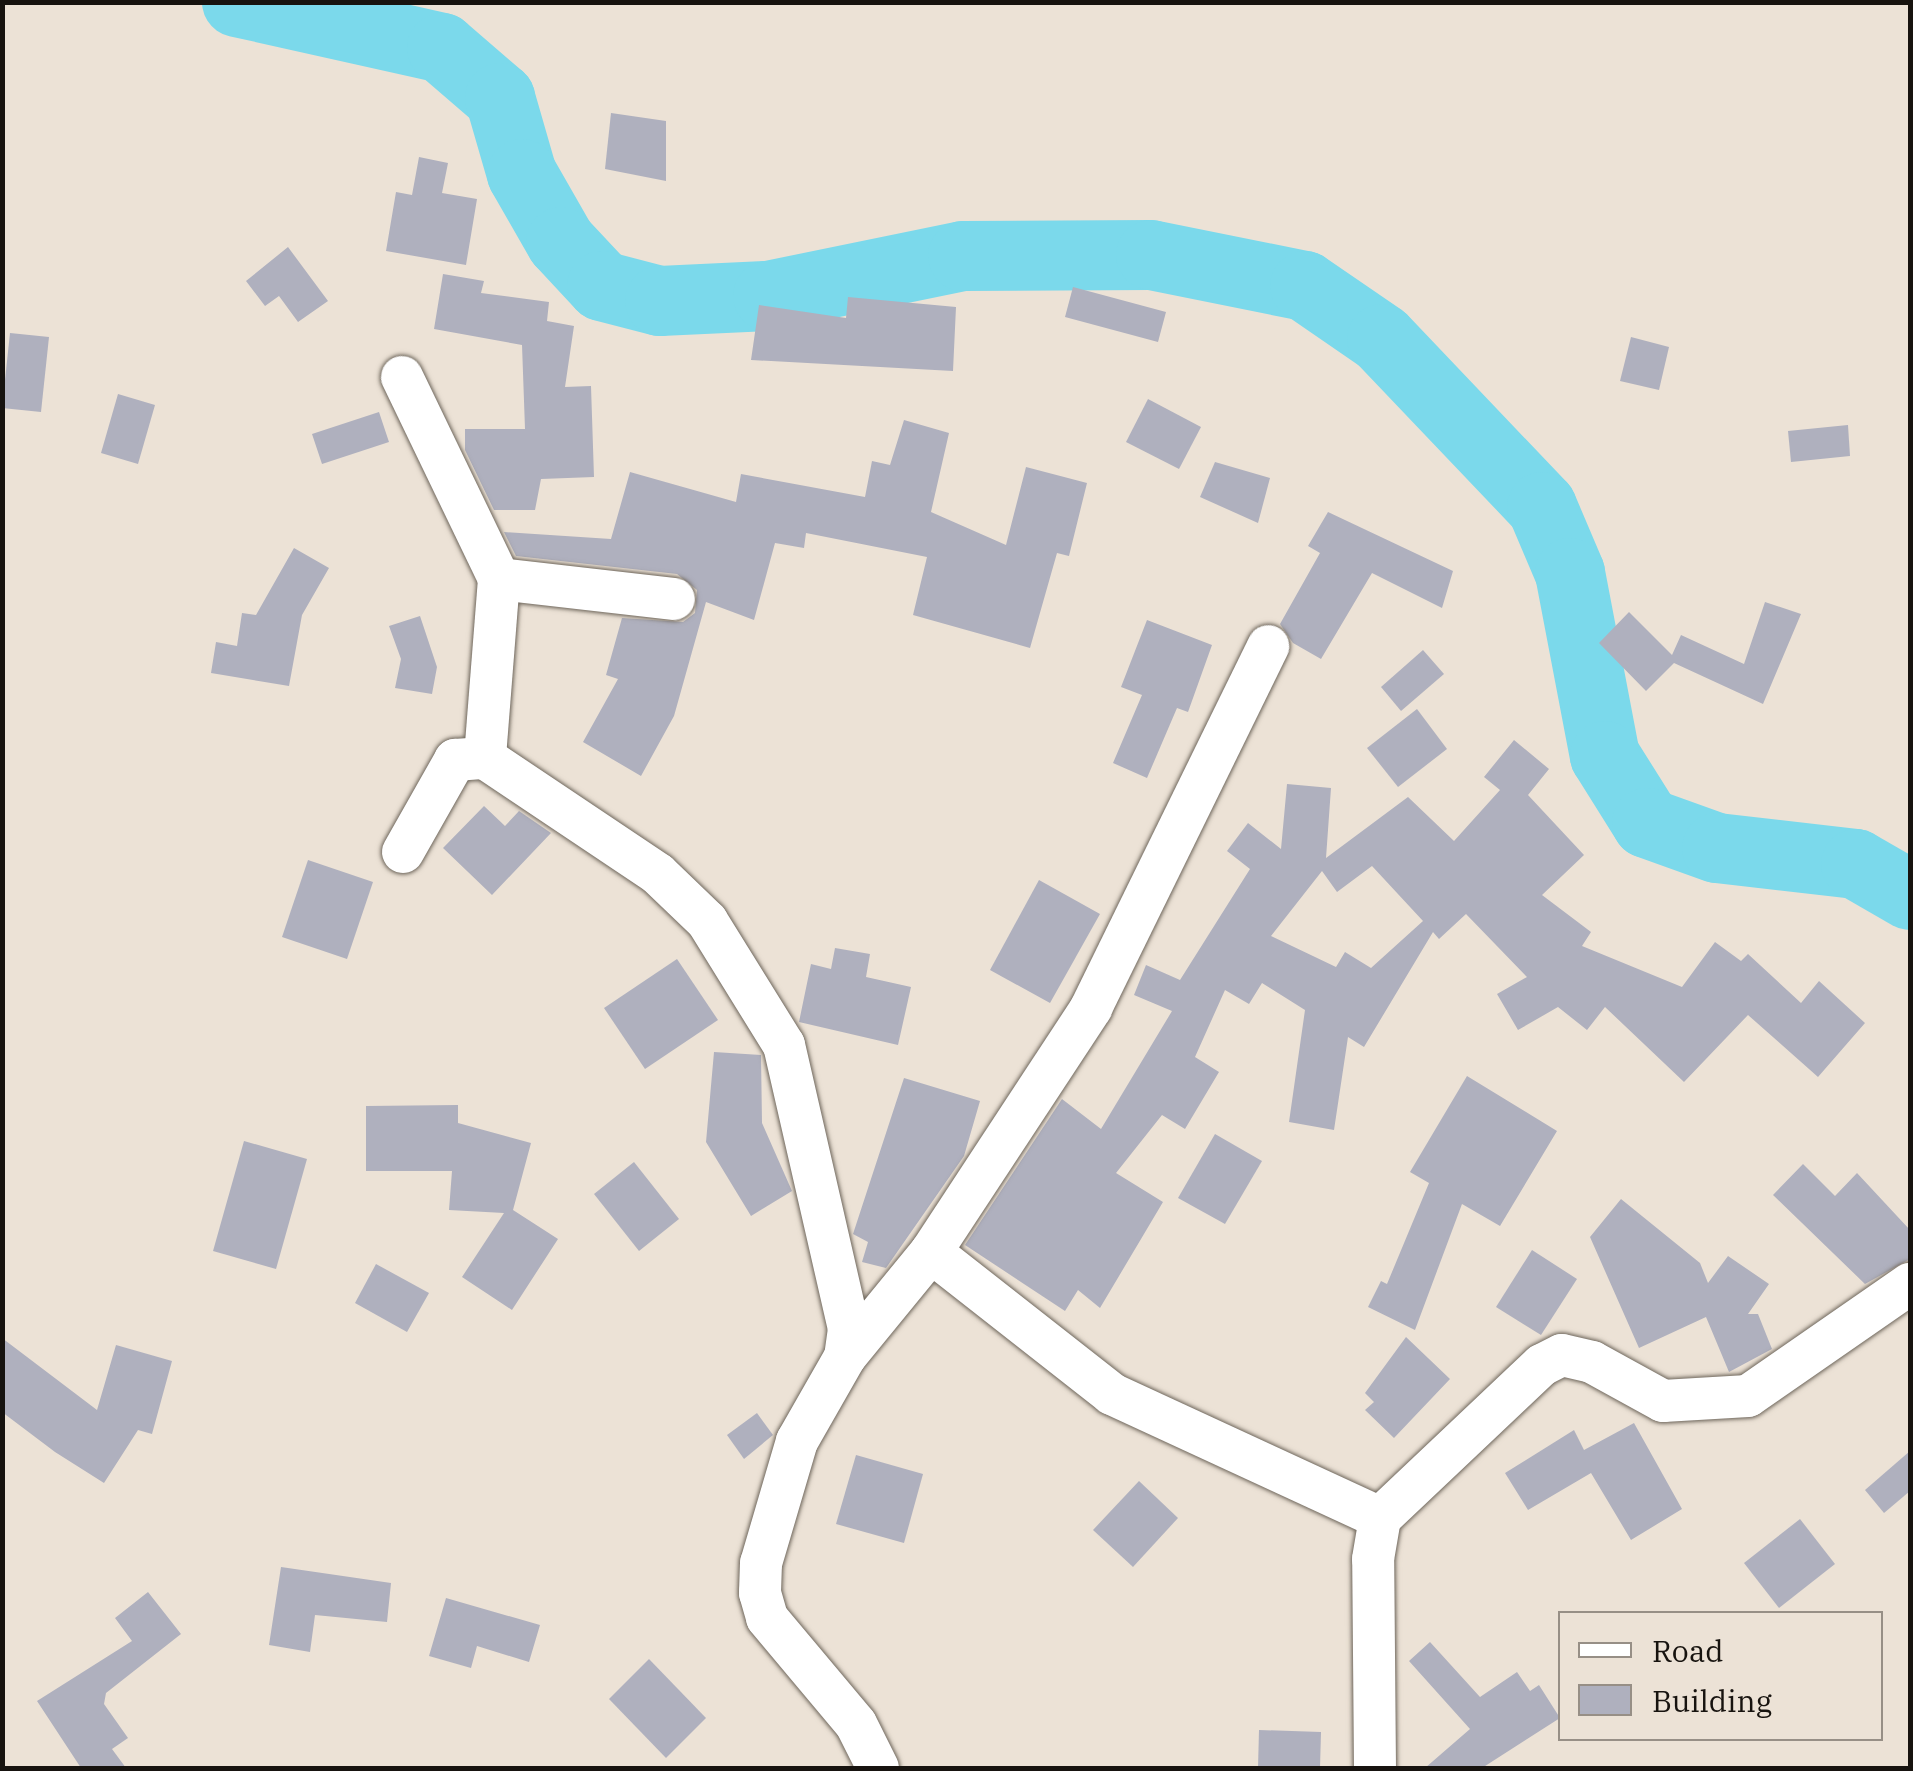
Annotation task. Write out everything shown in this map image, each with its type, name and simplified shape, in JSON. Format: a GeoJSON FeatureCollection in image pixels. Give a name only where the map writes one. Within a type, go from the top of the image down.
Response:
{"type":"FeatureCollection","features":[{"type":"Feature","properties":{"kind":"street"},"geometry":{"type":"LineString","coordinates":[[402,377],[500,579],[485,758]]}},
{"type":"Feature","properties":{"kind":"street"},"geometry":{"type":"LineString","coordinates":[[500,579],[674,599]]}},
{"type":"Feature","properties":{"kind":"street"},"geometry":{"type":"LineString","coordinates":[[878,1768],[856,1724],[767,1618],[760,1593],[761,1562],[796,1442],[845,1357],[931,1252],[1091,1008],[1268,646]]}},
{"type":"Feature","properties":{"kind":"street"},"geometry":{"type":"LineString","coordinates":[[404,852],[455,760],[485,758],[658,874],[706,921],[753,988],[784,1045],[804,1110],[849,1329],[845,1357]]}},
{"type":"Feature","properties":{"kind":"street"},"geometry":{"type":"LineString","coordinates":[[931,1252],[1112,1394],[1380,1518]]}},
{"type":"Feature","properties":{"kind":"street"},"geometry":{"type":"LineString","coordinates":[[1375,1768],[1372,1559],[1380,1518],[1542,1364],[1562,1355],[1592,1362],[1663,1401],[1748,1396],[1910,1284]]}},
{"type":"Feature","properties":{"kind":"building"},"geometry":{"type":"Polygon","coordinates":[[[611,113],[666,121],[666,181],[605,169],[611,113]]]}},
{"type":"Feature","properties":{"kind":"building"},"geometry":{"type":"Polygon","coordinates":[[[419,157],[448,163],[442,193],[477,199],[466,265],[386,251],[396,192],[412,195],[419,157]]]}},
{"type":"Feature","properties":{"kind":"building"},"geometry":{"type":"Polygon","coordinates":[[[288,247],[328,301],[298,322],[279,296],[265,306],[246,281],[288,247]]]}},
{"type":"Feature","properties":{"kind":"building"},"geometry":{"type":"Polygon","coordinates":[[[443,274],[484,281],[481,293],[549,302],[547,321],[574,326],[565,387],[591,386],[594,477],[541,479],[535,510],[494,510],[465,450],[465,429],[525,429],[522,345],[434,329],[443,274]]]}},
{"type":"Feature","properties":{"kind":"building"},"geometry":{"type":"Polygon","coordinates":[[[1073,287],[1166,312],[1158,342],[1065,317],[1073,287]]]}},
{"type":"Feature","properties":{"kind":"building"},"geometry":{"type":"Polygon","coordinates":[[[848,297],[956,307],[953,371],[751,360],[759,305],[846,318],[848,297]]]}},
{"type":"Feature","properties":{"kind":"building"},"geometry":{"type":"Polygon","coordinates":[[[10,333],[49,337],[41,412],[2,408],[10,333]]]}},
{"type":"Feature","properties":{"kind":"building"},"geometry":{"type":"Polygon","coordinates":[[[1631,337],[1669,347],[1659,390],[1620,381],[1631,337]]]}},
{"type":"Feature","properties":{"kind":"building"},"geometry":{"type":"Polygon","coordinates":[[[118,394],[155,405],[138,464],[101,453],[118,394]]]}},
{"type":"Feature","properties":{"kind":"building"},"geometry":{"type":"Polygon","coordinates":[[[1148,399],[1201,427],[1179,469],[1126,442],[1148,399]]]}},
{"type":"Feature","properties":{"kind":"building"},"geometry":{"type":"Polygon","coordinates":[[[379,412],[389,442],[322,464],[312,434],[379,412]]]}},
{"type":"Feature","properties":{"kind":"building"},"geometry":{"type":"Polygon","coordinates":[[[904,420],[949,433],[931,512],[1006,545],[1026,467],[1087,483],[1069,556],[1057,553],[1030,648],[913,615],[927,557],[806,533],[804,548],[775,543],[754,620],[706,602],[674,716],[641,776],[583,742],[618,679],[606,675],[622,618],[683,622],[695,613],[697,590],[677,574],[516,556],[504,532],[611,539],[630,472],[736,502],[741,474],[865,497],[872,461],[890,465],[904,420]]]}},
{"type":"Feature","properties":{"kind":"building"},"geometry":{"type":"Polygon","coordinates":[[[1848,425],[1850,456],[1791,462],[1788,431],[1848,425]]]}},
{"type":"Feature","properties":{"kind":"building"},"geometry":{"type":"Polygon","coordinates":[[[1215,462],[1270,478],[1258,523],[1200,497],[1215,462]]]}},
{"type":"Feature","properties":{"kind":"building"},"geometry":{"type":"Polygon","coordinates":[[[1328,512],[1453,571],[1442,608],[1372,573],[1321,659],[1293,643],[1280,624],[1320,553],[1308,546],[1328,512]]]}},
{"type":"Feature","properties":{"kind":"building"},"geometry":{"type":"Polygon","coordinates":[[[294,548],[329,568],[302,615],[289,686],[211,673],[216,642],[237,646],[242,613],[256,615],[294,548]]]}},
{"type":"Feature","properties":{"kind":"building"},"geometry":{"type":"Polygon","coordinates":[[[1765,602],[1801,614],[1763,704],[1674,663],[1646,691],[1599,643],[1629,612],[1672,655],[1681,635],[1744,664],[1765,602]]]}},
{"type":"Feature","properties":{"kind":"building"},"geometry":{"type":"Polygon","coordinates":[[[420,616],[437,667],[432,694],[395,688],[401,659],[389,626],[420,616]]]}},
{"type":"Feature","properties":{"kind":"building"},"geometry":{"type":"Polygon","coordinates":[[[1147,620],[1212,645],[1188,712],[1177,708],[1147,778],[1113,763],[1142,695],[1121,687],[1147,620]]]}},
{"type":"Feature","properties":{"kind":"building"},"geometry":{"type":"Polygon","coordinates":[[[1423,650],[1444,674],[1401,711],[1381,687],[1423,650]]]}},
{"type":"Feature","properties":{"kind":"building"},"geometry":{"type":"Polygon","coordinates":[[[1417,709],[1447,749],[1398,787],[1367,748],[1417,709]]]}},
{"type":"Feature","properties":{"kind":"building"},"geometry":{"type":"Polygon","coordinates":[[[1514,740],[1549,769],[1528,795],[1584,855],[1542,895],[1591,932],[1582,946],[1682,987],[1715,942],[1741,961],[1748,954],[1801,1003],[1819,981],[1865,1023],[1818,1077],[1748,1015],[1684,1082],[1605,1007],[1587,1030],[1558,1007],[1518,1030],[1497,994],[1527,977],[1466,914],[1439,939],[1433,932],[1364,1047],[1348,1037],[1334,1130],[1289,1122],[1305,1010],[1262,983],[1249,1004],[1225,990],[1195,1057],[1219,1072],[1185,1129],[1162,1115],[1116,1173],[1163,1202],[1100,1308],[1078,1290],[1065,1311],[965,1245],[1062,1099],[1101,1129],[1172,1011],[1134,995],[1146,965],[1180,980],[1250,869],[1227,851],[1248,823],[1281,849],[1287,784],[1331,788],[1326,858],[1408,797],[1454,841],[1500,790],[1484,777],[1514,740]],[[1372,866],[1337,892],[1322,871],[1271,936],[1336,967],[1345,952],[1371,968],[1423,921],[1372,866]]]}},
{"type":"Feature","properties":{"kind":"building"},"geometry":{"type":"Polygon","coordinates":[[[484,806],[505,826],[519,811],[551,833],[492,895],[443,848],[484,806]]]}},
{"type":"Feature","properties":{"kind":"building"},"geometry":{"type":"Polygon","coordinates":[[[308,860],[373,882],[347,959],[282,937],[308,860]]]}},
{"type":"Feature","properties":{"kind":"building"},"geometry":{"type":"Polygon","coordinates":[[[1039,880],[1100,914],[1050,1003],[990,970],[1039,880]]]}},
{"type":"Feature","properties":{"kind":"building"},"geometry":{"type":"Polygon","coordinates":[[[835,948],[870,954],[866,977],[911,987],[898,1045],[799,1022],[811,964],[831,969],[835,948]]]}},
{"type":"Feature","properties":{"kind":"building"},"geometry":{"type":"Polygon","coordinates":[[[677,959],[718,1020],[645,1069],[604,1008],[677,959]]]}},
{"type":"Feature","properties":{"kind":"building"},"geometry":{"type":"Polygon","coordinates":[[[714,1052],[761,1055],[762,1123],[792,1191],[751,1216],[706,1142],[714,1052]]]}},
{"type":"Feature","properties":{"kind":"building"},"geometry":{"type":"Polygon","coordinates":[[[1467,1076],[1557,1131],[1500,1226],[1462,1204],[1415,1330],[1368,1307],[1381,1281],[1387,1284],[1429,1183],[1410,1172],[1467,1076]]]}},
{"type":"Feature","properties":{"kind":"building"},"geometry":{"type":"Polygon","coordinates":[[[904,1078],[980,1101],[964,1156],[886,1268],[862,1262],[868,1242],[853,1234],[904,1078]]]}},
{"type":"Feature","properties":{"kind":"building"},"geometry":{"type":"Polygon","coordinates":[[[458,1105],[458,1123],[531,1143],[513,1210],[558,1239],[512,1310],[462,1277],[504,1213],[449,1210],[452,1171],[366,1171],[366,1106],[458,1105]]]}},
{"type":"Feature","properties":{"kind":"building"},"geometry":{"type":"Polygon","coordinates":[[[1215,1134],[1262,1161],[1225,1224],[1178,1198],[1215,1134]]]}},
{"type":"Feature","properties":{"kind":"building"},"geometry":{"type":"Polygon","coordinates":[[[244,1141],[307,1159],[276,1269],[213,1251],[244,1141]]]}},
{"type":"Feature","properties":{"kind":"building"},"geometry":{"type":"Polygon","coordinates":[[[634,1162],[679,1219],[639,1251],[594,1194],[634,1162]]]}},
{"type":"Feature","properties":{"kind":"building"},"geometry":{"type":"Polygon","coordinates":[[[1803,1164],[1835,1196],[1857,1173],[1910,1230],[1910,1259],[1865,1284],[1773,1195],[1803,1164]]]}},
{"type":"Feature","properties":{"kind":"building"},"geometry":{"type":"Polygon","coordinates":[[[1621,1199],[1700,1263],[1708,1283],[1728,1256],[1769,1284],[1748,1314],[1758,1314],[1772,1349],[1729,1372],[1706,1317],[1639,1348],[1590,1237],[1621,1199]]]}},
{"type":"Feature","properties":{"kind":"building"},"geometry":{"type":"Polygon","coordinates":[[[1532,1250],[1577,1279],[1541,1335],[1496,1307],[1532,1250]]]}},
{"type":"Feature","properties":{"kind":"building"},"geometry":{"type":"Polygon","coordinates":[[[376,1264],[429,1293],[407,1332],[355,1303],[376,1264]]]}},
{"type":"Feature","properties":{"kind":"building"},"geometry":{"type":"Polygon","coordinates":[[[1406,1337],[1450,1379],[1394,1438],[1365,1410],[1374,1402],[1365,1393],[1406,1337]]]}},
{"type":"Feature","properties":{"kind":"building"},"geometry":{"type":"Polygon","coordinates":[[[2,1338],[97,1410],[116,1345],[172,1361],[152,1434],[138,1430],[104,1483],[55,1452],[2,1412],[2,1338]]]}},
{"type":"Feature","properties":{"kind":"building"},"geometry":{"type":"Polygon","coordinates":[[[757,1413],[773,1435],[744,1459],[727,1435],[757,1413]]]}},
{"type":"Feature","properties":{"kind":"building"},"geometry":{"type":"Polygon","coordinates":[[[1634,1423],[1682,1509],[1631,1540],[1591,1473],[1528,1510],[1505,1473],[1574,1430],[1584,1450],[1634,1423]]]}},
{"type":"Feature","properties":{"kind":"building"},"geometry":{"type":"Polygon","coordinates":[[[1910,1451],[1910,1491],[1884,1513],[1865,1490],[1910,1451]]]}},
{"type":"Feature","properties":{"kind":"building"},"geometry":{"type":"Polygon","coordinates":[[[856,1455],[923,1474],[904,1543],[836,1524],[856,1455]]]}},
{"type":"Feature","properties":{"kind":"building"},"geometry":{"type":"Polygon","coordinates":[[[1139,1481],[1178,1518],[1133,1567],[1093,1530],[1139,1481]]]}},
{"type":"Feature","properties":{"kind":"building"},"geometry":{"type":"Polygon","coordinates":[[[1800,1519],[1835,1564],[1779,1608],[1744,1563],[1800,1519]]]}},
{"type":"Feature","properties":{"kind":"building"},"geometry":{"type":"Polygon","coordinates":[[[281,1567],[391,1583],[387,1622],[315,1615],[310,1652],[269,1645],[281,1567]]]}},
{"type":"Feature","properties":{"kind":"building"},"geometry":{"type":"Polygon","coordinates":[[[148,1592],[181,1634],[106,1693],[104,1704],[128,1738],[112,1749],[126,1768],[81,1768],[37,1701],[132,1641],[115,1618],[148,1592]]]}},
{"type":"Feature","properties":{"kind":"building"},"geometry":{"type":"Polygon","coordinates":[[[446,1598],[540,1625],[529,1662],[477,1646],[471,1668],[429,1656],[446,1598]]]}},
{"type":"Feature","properties":{"kind":"building"},"geometry":{"type":"Polygon","coordinates":[[[1430,1642],[1480,1697],[1517,1672],[1530,1691],[1539,1685],[1558,1719],[1482,1768],[1425,1768],[1470,1729],[1409,1661],[1430,1642]]]}},
{"type":"Feature","properties":{"kind":"building"},"geometry":{"type":"Polygon","coordinates":[[[649,1659],[706,1718],[666,1758],[609,1699],[649,1659]]]}},
{"type":"Feature","properties":{"kind":"building"},"geometry":{"type":"Polygon","coordinates":[[[1259,1730],[1321,1732],[1320,1768],[1258,1768],[1259,1730]]]}},
{"type":"Feature","properties":{"kind":"waterway"},"geometry":{"type":"LineString","coordinates":[[237,2],[442,48],[500,98],[522,174],[561,242],[602,286],[660,301],[768,296],[963,256],[1151,255],[1305,286],[1382,339],[1542,507],[1570,573],[1605,756],[1647,823],[1717,848],[1856,864],[1910,895]]}}]}
